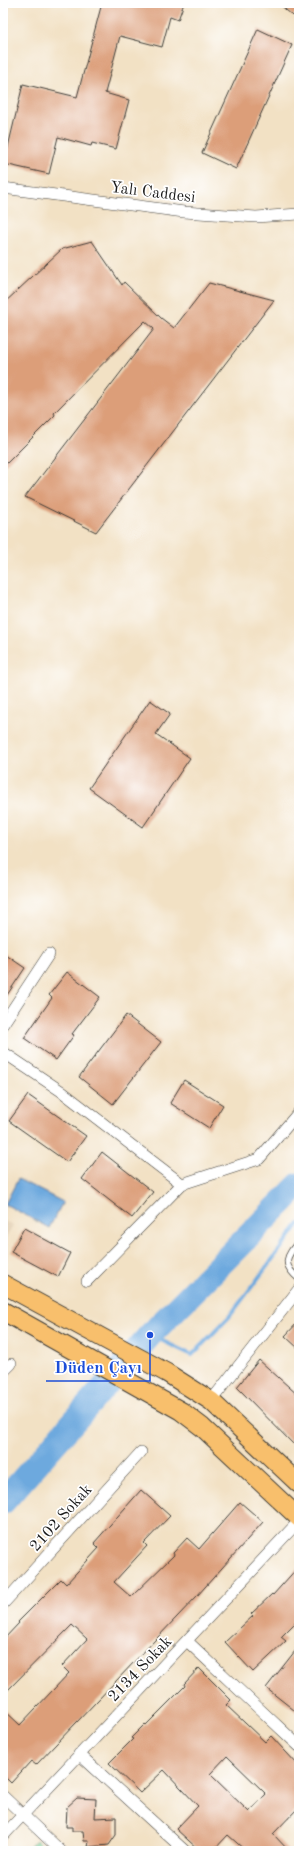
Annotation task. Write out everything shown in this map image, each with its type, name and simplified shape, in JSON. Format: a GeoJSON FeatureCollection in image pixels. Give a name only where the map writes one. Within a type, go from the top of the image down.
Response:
{"type":"FeatureCollection","features":[{"type":"Feature","properties":{"kind":"main road"},"geometry":{"type":"LineString","coordinates":[[3,1284],[167,1374],[211,1401],[299,1484]]}},
{"type":"Feature","properties":{"kind":"main road"},"geometry":{"type":"LineString","coordinates":[[3,1311],[181,1411],[202,1427],[299,1518]]}},
{"type":"Feature","properties":{"kind":"street","name":"Yalı Caddesi"},"geometry":{"type":"LineString","coordinates":[[3,188],[184,212],[256,217],[299,214]]}},
{"type":"Feature","properties":{"kind":"street"},"geometry":{"type":"LineString","coordinates":[[3,1024],[49,954]]}},
{"type":"Feature","properties":{"kind":"street"},"geometry":{"type":"LineString","coordinates":[[3,1052],[61,1091],[182,1184]]}},
{"type":"Feature","properties":{"kind":"street"},"geometry":{"type":"LineString","coordinates":[[87,1281],[182,1184],[259,1160],[299,1112]]}},
{"type":"Feature","properties":{"kind":"street"},"geometry":{"type":"LineString","coordinates":[[211,1401],[299,1289]]}},
{"type":"Feature","properties":{"kind":"street","name":"2102 Sokak"},"geometry":{"type":"LineString","coordinates":[[3,1604],[141,1452]]}},
{"type":"Feature","properties":{"kind":"street","name":"2134 Sokak"},"geometry":{"type":"LineString","coordinates":[[3,1836],[299,1521]]}},
{"type":"Feature","properties":{"kind":"street"},"geometry":{"type":"LineString","coordinates":[[187,1641],[299,1746]]}},
{"type":"Feature","properties":{"kind":"street"},"geometry":{"type":"LineString","coordinates":[[79,1754],[185,1851]]}},
{"type":"Feature","properties":{"kind":"street"},"geometry":{"type":"LineString","coordinates":[[3,1796],[61,1851]]}},
{"type":"Feature","properties":{"kind":"lane"},"geometry":{"type":"LineString","coordinates":[[299,1241],[288,1256],[286,1262],[290,1272],[299,1279]]}},
{"type":"Feature","properties":{"kind":"shaded area"},"geometry":{"type":"Polygon","coordinates":[[[3,1220],[13,1226],[3,1243],[3,1220]]]}},
{"type":"Feature","properties":{"kind":"green space"},"geometry":{"type":"Polygon","coordinates":[[[36,1840],[47,1851],[26,1851],[36,1840]]]}},
{"type":"Feature","properties":{"kind":"water"},"geometry":{"type":"Polygon","coordinates":[[[18,1179],[63,1202],[49,1228],[5,1204],[18,1179]]]}},
{"type":"Feature","properties":{"kind":"building"},"geometry":{"type":"Polygon","coordinates":[[[102,3],[184,3],[178,20],[170,17],[162,47],[120,36],[105,93],[129,100],[116,149],[92,143],[91,146],[58,137],[49,174],[4,164],[23,84],[77,97],[102,3]]]}},
{"type":"Feature","properties":{"kind":"building"},"geometry":{"type":"Polygon","coordinates":[[[278,3],[299,3],[299,9],[293,16],[278,3]]]}},
{"type":"Feature","properties":{"kind":"building"},"geometry":{"type":"Polygon","coordinates":[[[258,29],[292,45],[236,169],[202,153],[258,29]]]}},
{"type":"Feature","properties":{"kind":"building"},"geometry":{"type":"Polygon","coordinates":[[[92,241],[122,285],[124,282],[161,318],[174,328],[209,283],[274,300],[96,532],[25,497],[154,329],[145,321],[3,467],[3,304],[62,249],[92,241]]]}},
{"type":"Feature","properties":{"kind":"building"},"geometry":{"type":"Polygon","coordinates":[[[150,700],[170,714],[156,734],[190,758],[143,827],[89,788],[150,700]]]}},
{"type":"Feature","properties":{"kind":"building"},"geometry":{"type":"Polygon","coordinates":[[[3,953],[25,968],[3,1001],[3,953]]]}},
{"type":"Feature","properties":{"kind":"building"},"geometry":{"type":"Polygon","coordinates":[[[67,972],[100,997],[72,1034],[74,1035],[56,1060],[24,1038],[52,998],[49,995],[67,972]]]}},
{"type":"Feature","properties":{"kind":"building"},"geometry":{"type":"Polygon","coordinates":[[[126,1015],[161,1042],[113,1104],[79,1077],[126,1015]]]}},
{"type":"Feature","properties":{"kind":"building"},"geometry":{"type":"Polygon","coordinates":[[[184,1080],[223,1105],[209,1128],[170,1103],[184,1080]]]}},
{"type":"Feature","properties":{"kind":"building"},"geometry":{"type":"Polygon","coordinates":[[[28,1095],[86,1136],[67,1162],[9,1121],[28,1095]]]}},
{"type":"Feature","properties":{"kind":"building"},"geometry":{"type":"Polygon","coordinates":[[[102,1152],[153,1192],[132,1218],[82,1179],[102,1152]]]}},
{"type":"Feature","properties":{"kind":"building"},"geometry":{"type":"Polygon","coordinates":[[[24,1228],[70,1253],[58,1277],[11,1252],[24,1228]]]}},
{"type":"Feature","properties":{"kind":"building"},"geometry":{"type":"Polygon","coordinates":[[[299,1321],[299,1349],[285,1336],[299,1321]]]}},
{"type":"Feature","properties":{"kind":"building"},"geometry":{"type":"Polygon","coordinates":[[[259,1360],[299,1396],[299,1450],[237,1387],[259,1360]]]}},
{"type":"Feature","properties":{"kind":"building"},"geometry":{"type":"Polygon","coordinates":[[[141,1490],[170,1516],[144,1543],[147,1546],[114,1582],[131,1597],[174,1555],[173,1553],[187,1538],[199,1549],[240,1502],[263,1522],[197,1596],[36,1765],[31,1761],[11,1783],[3,1775],[3,1709],[20,1725],[69,1673],[62,1666],[87,1639],[72,1625],[3,1695],[3,1640],[19,1623],[18,1622],[61,1579],[66,1584],[99,1548],[94,1543],[141,1490]]]}},
{"type":"Feature","properties":{"kind":"building"},"geometry":{"type":"Polygon","coordinates":[[[299,1566],[299,1619],[281,1637],[286,1641],[253,1672],[225,1642],[253,1616],[251,1614],[272,1594],[273,1595],[299,1566]]]}},
{"type":"Feature","properties":{"kind":"building"},"geometry":{"type":"Polygon","coordinates":[[[299,1646],[299,1714],[266,1688],[299,1646]]]}},
{"type":"Feature","properties":{"kind":"building"},"geometry":{"type":"Polygon","coordinates":[[[199,1668],[231,1700],[226,1705],[265,1742],[271,1736],[299,1766],[299,1807],[273,1834],[289,1851],[246,1851],[228,1835],[213,1851],[200,1851],[176,1829],[198,1806],[164,1770],[140,1793],[109,1763],[133,1739],[131,1738],[185,1686],[184,1684],[199,1668]],[[227,1756],[210,1774],[249,1812],[266,1794],[227,1756]]]}},
{"type":"Feature","properties":{"kind":"building"},"geometry":{"type":"Polygon","coordinates":[[[77,1798],[96,1799],[95,1818],[116,1817],[116,1835],[109,1845],[88,1847],[89,1841],[84,1841],[83,1831],[72,1831],[72,1827],[66,1827],[67,1807],[77,1798]]]}},
{"type":"Feature","properties":{"kind":"waterway"},"geometry":{"type":"LineString","coordinates":[[3,1502],[150,1335],[299,1185]]}},
{"type":"Feature","properties":{"kind":"waterway"},"geometry":{"type":"LineString","coordinates":[[150,1335],[192,1355],[229,1317],[299,1224]]}},
{"type":"Feature","properties":{"kind":"place","name":"Düden Çayı"},"geometry":{"type":"Point","coordinates":[150,1335]}}]}
